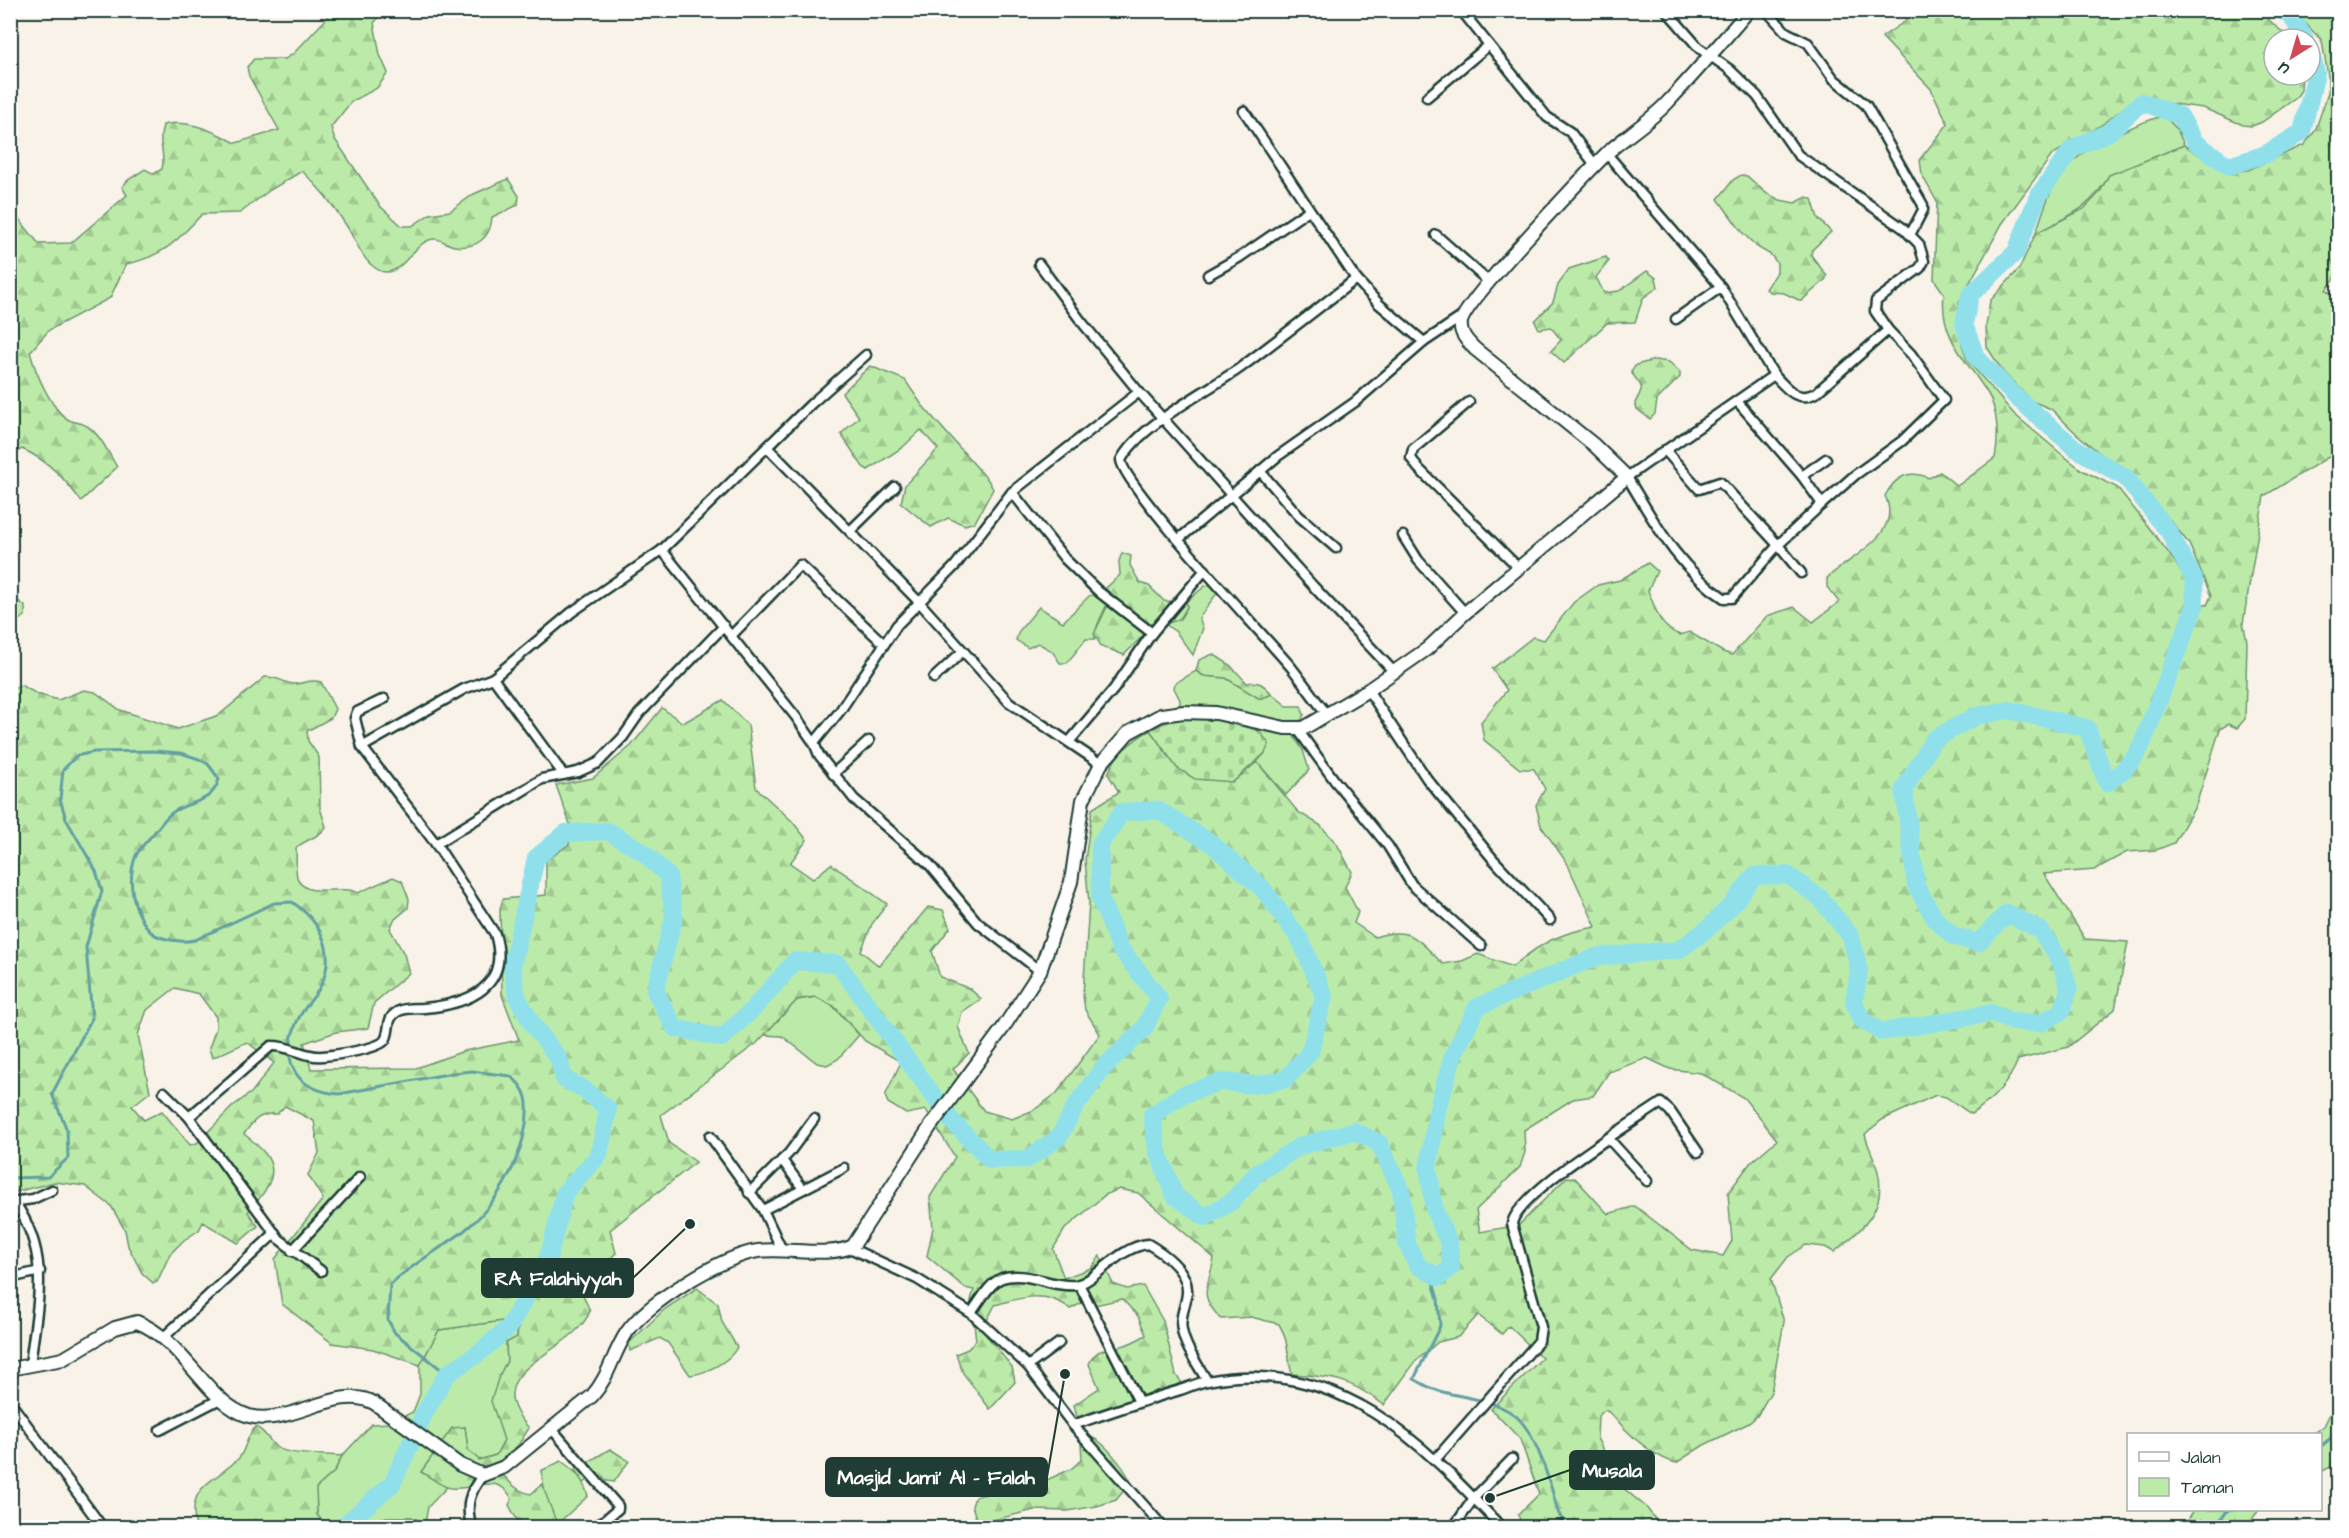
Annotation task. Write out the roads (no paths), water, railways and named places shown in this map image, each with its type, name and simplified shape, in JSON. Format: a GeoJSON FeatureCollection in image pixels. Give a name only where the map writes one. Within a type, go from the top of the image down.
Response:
{"type":"FeatureCollection","features":[{"type":"Feature","properties":{"kind":"main road"},"geometry":{"type":"LineString","coordinates":[[10,1369],[63,1359],[115,1328],[130,1323],[150,1327],[164,1337],[222,1398],[242,1414],[258,1418],[294,1414],[354,1397],[368,1400],[460,1465],[483,1475],[504,1467],[601,1386],[626,1333],[656,1303],[730,1259],[758,1251],[831,1251],[850,1248],[860,1238],[930,1127],[1003,1028],[1040,971],[1071,882],[1083,800],[1101,764],[1128,733],[1142,723],[1170,714],[1216,713],[1298,730],[1368,690],[1427,649],[1466,613],[1627,477],[1601,451],[1475,349],[1462,332],[1463,316],[1489,282],[1607,154],[1665,104],[1749,10]]}},
{"type":"Feature","properties":{"kind":"street"},"geometry":{"type":"LineString","coordinates":[[1461,10],[1547,117],[1570,132],[1596,166]]}},
{"type":"Feature","properties":{"kind":"street"},"geometry":{"type":"LineString","coordinates":[[1666,10],[1690,40],[1757,96],[1798,155],[1910,235],[1919,244],[1924,261],[1920,268],[1875,301],[1875,311],[1888,330],[1911,354],[1944,400],[1902,441],[1855,475],[1778,544],[1732,598],[1724,598],[1689,570],[1667,544],[1627,477],[1774,375]]}},
{"type":"Feature","properties":{"kind":"street"},"geometry":{"type":"LineString","coordinates":[[1766,10],[1786,32],[1808,43],[1834,79],[1866,105],[1923,205],[1923,210],[1910,235]]}},
{"type":"Feature","properties":{"kind":"street"},"geometry":{"type":"LineString","coordinates":[[1427,97],[1489,45]]}},
{"type":"Feature","properties":{"kind":"street"},"geometry":{"type":"LineString","coordinates":[[1244,111],[1356,279],[1379,304],[1424,342]]}},
{"type":"Feature","properties":{"kind":"street"},"geometry":{"type":"LineString","coordinates":[[1607,154],[1721,286],[1774,375],[1789,392],[1796,396],[1812,395],[1837,376],[1888,330]]}},
{"type":"Feature","properties":{"kind":"street"},"geometry":{"type":"LineString","coordinates":[[1208,275],[1240,257],[1309,210]]}},
{"type":"Feature","properties":{"kind":"street"},"geometry":{"type":"LineString","coordinates":[[1436,235],[1489,282]]}},
{"type":"Feature","properties":{"kind":"street"},"geometry":{"type":"LineString","coordinates":[[1039,264],[1081,321],[1139,392],[1231,496],[1394,672]]}},
{"type":"Feature","properties":{"kind":"street"},"geometry":{"type":"LineString","coordinates":[[1327,714],[1292,668],[1179,539],[1122,465],[1127,451],[1163,419],[1239,368],[1356,279]]}},
{"type":"Feature","properties":{"kind":"street"},"geometry":{"type":"LineString","coordinates":[[1676,319],[1721,286]]}},
{"type":"Feature","properties":{"kind":"street"},"geometry":{"type":"LineString","coordinates":[[1179,539],[1260,471],[1355,402],[1424,342],[1463,316]]}},
{"type":"Feature","properties":{"kind":"street"},"geometry":{"type":"LineString","coordinates":[[362,747],[464,689],[493,678],[572,612],[662,550],[811,404],[866,355]]}},
{"type":"Feature","properties":{"kind":"street"},"geometry":{"type":"LineString","coordinates":[[814,743],[840,711],[897,625],[967,551],[1012,492],[1139,392]]}},
{"type":"Feature","properties":{"kind":"street"},"geometry":{"type":"LineString","coordinates":[[1737,401],[1802,476],[1822,504]]}},
{"type":"Feature","properties":{"kind":"street"},"geometry":{"type":"LineString","coordinates":[[1469,402],[1413,449],[1411,458],[1418,468],[1519,568]]}},
{"type":"Feature","properties":{"kind":"street"},"geometry":{"type":"LineString","coordinates":[[768,448],[920,603],[1009,702],[1101,764]]}},
{"type":"Feature","properties":{"kind":"street"},"geometry":{"type":"LineString","coordinates":[[1665,450],[1699,489],[1720,482],[1778,544],[1801,573]]}},
{"type":"Feature","properties":{"kind":"street"},"geometry":{"type":"LineString","coordinates":[[1802,476],[1826,459]]}},
{"type":"Feature","properties":{"kind":"street"},"geometry":{"type":"LineString","coordinates":[[1260,471],[1299,516],[1336,548]]}},
{"type":"Feature","properties":{"kind":"street"},"geometry":{"type":"LineString","coordinates":[[850,531],[895,487]]}},
{"type":"Feature","properties":{"kind":"street"},"geometry":{"type":"LineString","coordinates":[[1012,492],[1065,559],[1099,592],[1152,633]]}},
{"type":"Feature","properties":{"kind":"street"},"geometry":{"type":"LineString","coordinates":[[1403,536],[1418,560],[1466,613]]}},
{"type":"Feature","properties":{"kind":"street"},"geometry":{"type":"LineString","coordinates":[[662,550],[732,635],[814,743],[833,774],[854,799],[929,864],[978,923],[1040,971]]}},
{"type":"Feature","properties":{"kind":"street"},"geometry":{"type":"LineString","coordinates":[[732,635],[800,565],[884,644]]}},
{"type":"Feature","properties":{"kind":"street"},"geometry":{"type":"LineString","coordinates":[[1069,742],[1114,689],[1152,633],[1205,570]]}},
{"type":"Feature","properties":{"kind":"street"},"geometry":{"type":"LineString","coordinates":[[436,844],[542,779],[578,772],[598,762],[623,737],[639,714],[724,626]]}},
{"type":"Feature","properties":{"kind":"street"},"geometry":{"type":"LineString","coordinates":[[934,678],[963,651]]}},
{"type":"Feature","properties":{"kind":"street"},"geometry":{"type":"LineString","coordinates":[[493,678],[563,774]]}},
{"type":"Feature","properties":{"kind":"street"},"geometry":{"type":"LineString","coordinates":[[1368,690],[1426,779],[1493,859],[1550,920]]}},
{"type":"Feature","properties":{"kind":"street"},"geometry":{"type":"LineString","coordinates":[[189,1117],[271,1046],[283,1046],[312,1056],[323,1056],[376,1046],[385,1040],[390,1020],[399,1011],[479,994],[487,988],[497,967],[498,946],[495,934],[436,844],[362,747],[355,718],[357,712],[384,699]]}},
{"type":"Feature","properties":{"kind":"street"},"geometry":{"type":"LineString","coordinates":[[1298,730],[1335,782],[1388,846],[1412,885],[1481,946]]}},
{"type":"Feature","properties":{"kind":"street"},"geometry":{"type":"LineString","coordinates":[[833,774],[869,741]]}},
{"type":"Feature","properties":{"kind":"street"},"geometry":{"type":"LineString","coordinates":[[164,1092],[189,1117],[275,1233],[292,1251],[321,1271]]}},
{"type":"Feature","properties":{"kind":"street"},"geometry":{"type":"LineString","coordinates":[[1435,1460],[1541,1336],[1513,1220],[1518,1210],[1536,1192],[1661,1103],[1670,1111],[1698,1152]]}},
{"type":"Feature","properties":{"kind":"street"},"geometry":{"type":"LineString","coordinates":[[749,1193],[782,1160],[814,1119]]}},
{"type":"Feature","properties":{"kind":"street"},"geometry":{"type":"LineString","coordinates":[[710,1136],[763,1210],[782,1250]]}},
{"type":"Feature","properties":{"kind":"street"},"geometry":{"type":"LineString","coordinates":[[1609,1139],[1647,1180]]}},
{"type":"Feature","properties":{"kind":"street"},"geometry":{"type":"LineString","coordinates":[[782,1160],[803,1189]]}},
{"type":"Feature","properties":{"kind":"street"},"geometry":{"type":"LineString","coordinates":[[763,1210],[844,1168]]}},
{"type":"Feature","properties":{"kind":"street"},"geometry":{"type":"LineString","coordinates":[[292,1251],[360,1177]]}},
{"type":"Feature","properties":{"kind":"street"},"geometry":{"type":"LineString","coordinates":[[30,1365],[40,1271],[36,1244],[13,1202],[33,1199],[52,1190]]}},
{"type":"Feature","properties":{"kind":"street"},"geometry":{"type":"LineString","coordinates":[[164,1337],[275,1233]]}},
{"type":"Feature","properties":{"kind":"street"},"geometry":{"type":"LineString","coordinates":[[971,1313],[994,1284],[1002,1278],[1024,1277],[1061,1285],[1079,1284],[1133,1247],[1148,1244],[1177,1265],[1184,1278],[1187,1292],[1180,1321],[1182,1333],[1207,1381]]}},
{"type":"Feature","properties":{"kind":"street"},"geometry":{"type":"LineString","coordinates":[[850,1248],[917,1279],[971,1313],[1028,1365],[1073,1425],[1164,1527]]}},
{"type":"Feature","properties":{"kind":"street"},"geometry":{"type":"LineString","coordinates":[[10,1278],[40,1271]]}},
{"type":"Feature","properties":{"kind":"street"},"geometry":{"type":"LineString","coordinates":[[1079,1284],[1139,1402]]}},
{"type":"Feature","properties":{"kind":"street"},"geometry":{"type":"LineString","coordinates":[[1028,1365],[1059,1343]]}},
{"type":"Feature","properties":{"kind":"street"},"geometry":{"type":"LineString","coordinates":[[1073,1425],[1207,1381],[1257,1378],[1298,1381],[1342,1394],[1388,1422],[1435,1460],[1502,1527]]}},
{"type":"Feature","properties":{"kind":"street"},"geometry":{"type":"LineString","coordinates":[[160,1430],[222,1398]]}},
{"type":"Feature","properties":{"kind":"street"},"geometry":{"type":"LineString","coordinates":[[10,1402],[103,1527]]}},
{"type":"Feature","properties":{"kind":"street"},"geometry":{"type":"LineString","coordinates":[[552,1429],[618,1506],[595,1527]]}},
{"type":"Feature","properties":{"kind":"street"},"geometry":{"type":"LineString","coordinates":[[1452,1527],[1474,1498],[1512,1459]]}},
{"type":"Feature","properties":{"kind":"street"},"geometry":{"type":"LineString","coordinates":[[472,1527],[469,1518],[469,1493],[483,1475]]}},
{"type":"Feature","properties":{"kind":"street"},"geometry":{"type":"LineString","coordinates":[[606,1519],[613,1527]]}},
{"type":"Feature","properties":{"kind":"waterway"},"geometry":{"type":"LineString","coordinates":[[2279,10],[2290,14],[2298,27]]}},
{"type":"Feature","properties":{"kind":"waterway"},"geometry":{"type":"LineString","coordinates":[[341,1528],[392,1484],[426,1410],[447,1374],[479,1353],[509,1327],[549,1255],[565,1192],[599,1155],[608,1109],[582,1088],[564,1079],[559,1059],[531,1022],[517,997],[512,966],[536,858],[566,833],[608,831],[643,852],[668,876],[674,917],[655,991],[675,1028],[722,1038],[753,1009],[795,961],[838,964],[951,1120],[990,1160],[1028,1159],[1059,1137],[1075,1107],[1103,1068],[1144,1029],[1159,998],[1120,948],[1100,898],[1100,844],[1122,812],[1158,810],[1211,843],[1263,889],[1301,941],[1324,996],[1310,1052],[1286,1079],[1256,1085],[1220,1082],[1182,1095],[1152,1115],[1157,1150],[1175,1196],[1205,1217],[1231,1202],[1256,1174],[1300,1146],[1354,1131],[1379,1143],[1401,1190],[1407,1244],[1418,1266],[1439,1277],[1451,1267],[1449,1243],[1435,1212],[1428,1168],[1438,1107],[1453,1056],[1477,1007],[1596,957],[1679,950],[1707,929],[1731,906],[1754,876],[1788,875],[1820,898],[1851,937],[1859,970],[1854,1002],[1861,1019],[1881,1032],[1991,1013],[2013,1022],[2041,1023],[2062,1011],[2069,989],[2061,962],[2040,930],[2007,913],[1978,943],[1953,936],[1935,919],[1916,886],[1904,789],[1934,739],[1976,716],[2009,710],[2087,728],[2107,783],[2113,779],[2132,761],[2142,744],[2195,606],[2194,579],[2169,532],[2126,478],[2075,448],[2017,398],[1976,357],[1964,324],[1970,295],[2016,252],[2038,196],[2072,149],[2109,132],[2142,102],[2180,116],[2195,142],[2229,166],[2266,154],[2302,132],[2313,87]]}},
{"type":"Feature","properties":{"kind":"waterway"},"geometry":{"type":"LineString","coordinates":[[10,1178],[48,1177],[68,1158],[67,1130],[52,1094],[92,1018],[86,947],[102,891],[96,871],[66,819],[60,799],[63,770],[76,756],[94,752],[153,751],[181,753],[199,759],[208,764],[219,779],[216,787],[206,797],[170,814],[135,858],[132,876],[133,895],[135,904],[148,929],[157,936],[170,940],[195,940],[274,903],[292,902],[311,918],[318,928],[323,938],[327,960],[321,985],[299,1018],[291,1038],[291,1063],[302,1081],[312,1087],[339,1094],[472,1071],[510,1076],[524,1091],[527,1109],[523,1139],[505,1183],[487,1209],[465,1230],[407,1270],[390,1285],[388,1320],[395,1333],[447,1374]]}},
{"type":"Feature","properties":{"kind":"waterway"},"geometry":{"type":"LineString","coordinates":[[1430,1272],[1438,1299],[1440,1326],[1414,1379],[1436,1390],[1499,1406],[1517,1417],[1538,1450],[1559,1513],[1569,1528]]}},
{"type":"Feature","properties":{"kind":"waterway"},"geometry":{"type":"LineString","coordinates":[[2322,1445],[2338,1432]]}},
{"type":"Feature","properties":{"kind":"waterway"},"geometry":{"type":"LineString","coordinates":[[2214,1528],[2227,1511]]}},
{"type":"Feature","properties":{"kind":"place","name":"RA Falahiyyah"},"geometry":{"type":"Point","coordinates":[690,1224]}},
{"type":"Feature","properties":{"kind":"place","name":"Masjid Jami' Al - Falah"},"geometry":{"type":"Point","coordinates":[1065,1374]}},
{"type":"Feature","properties":{"kind":"place","name":"Musala"},"geometry":{"type":"Point","coordinates":[1490,1498]}}]}
